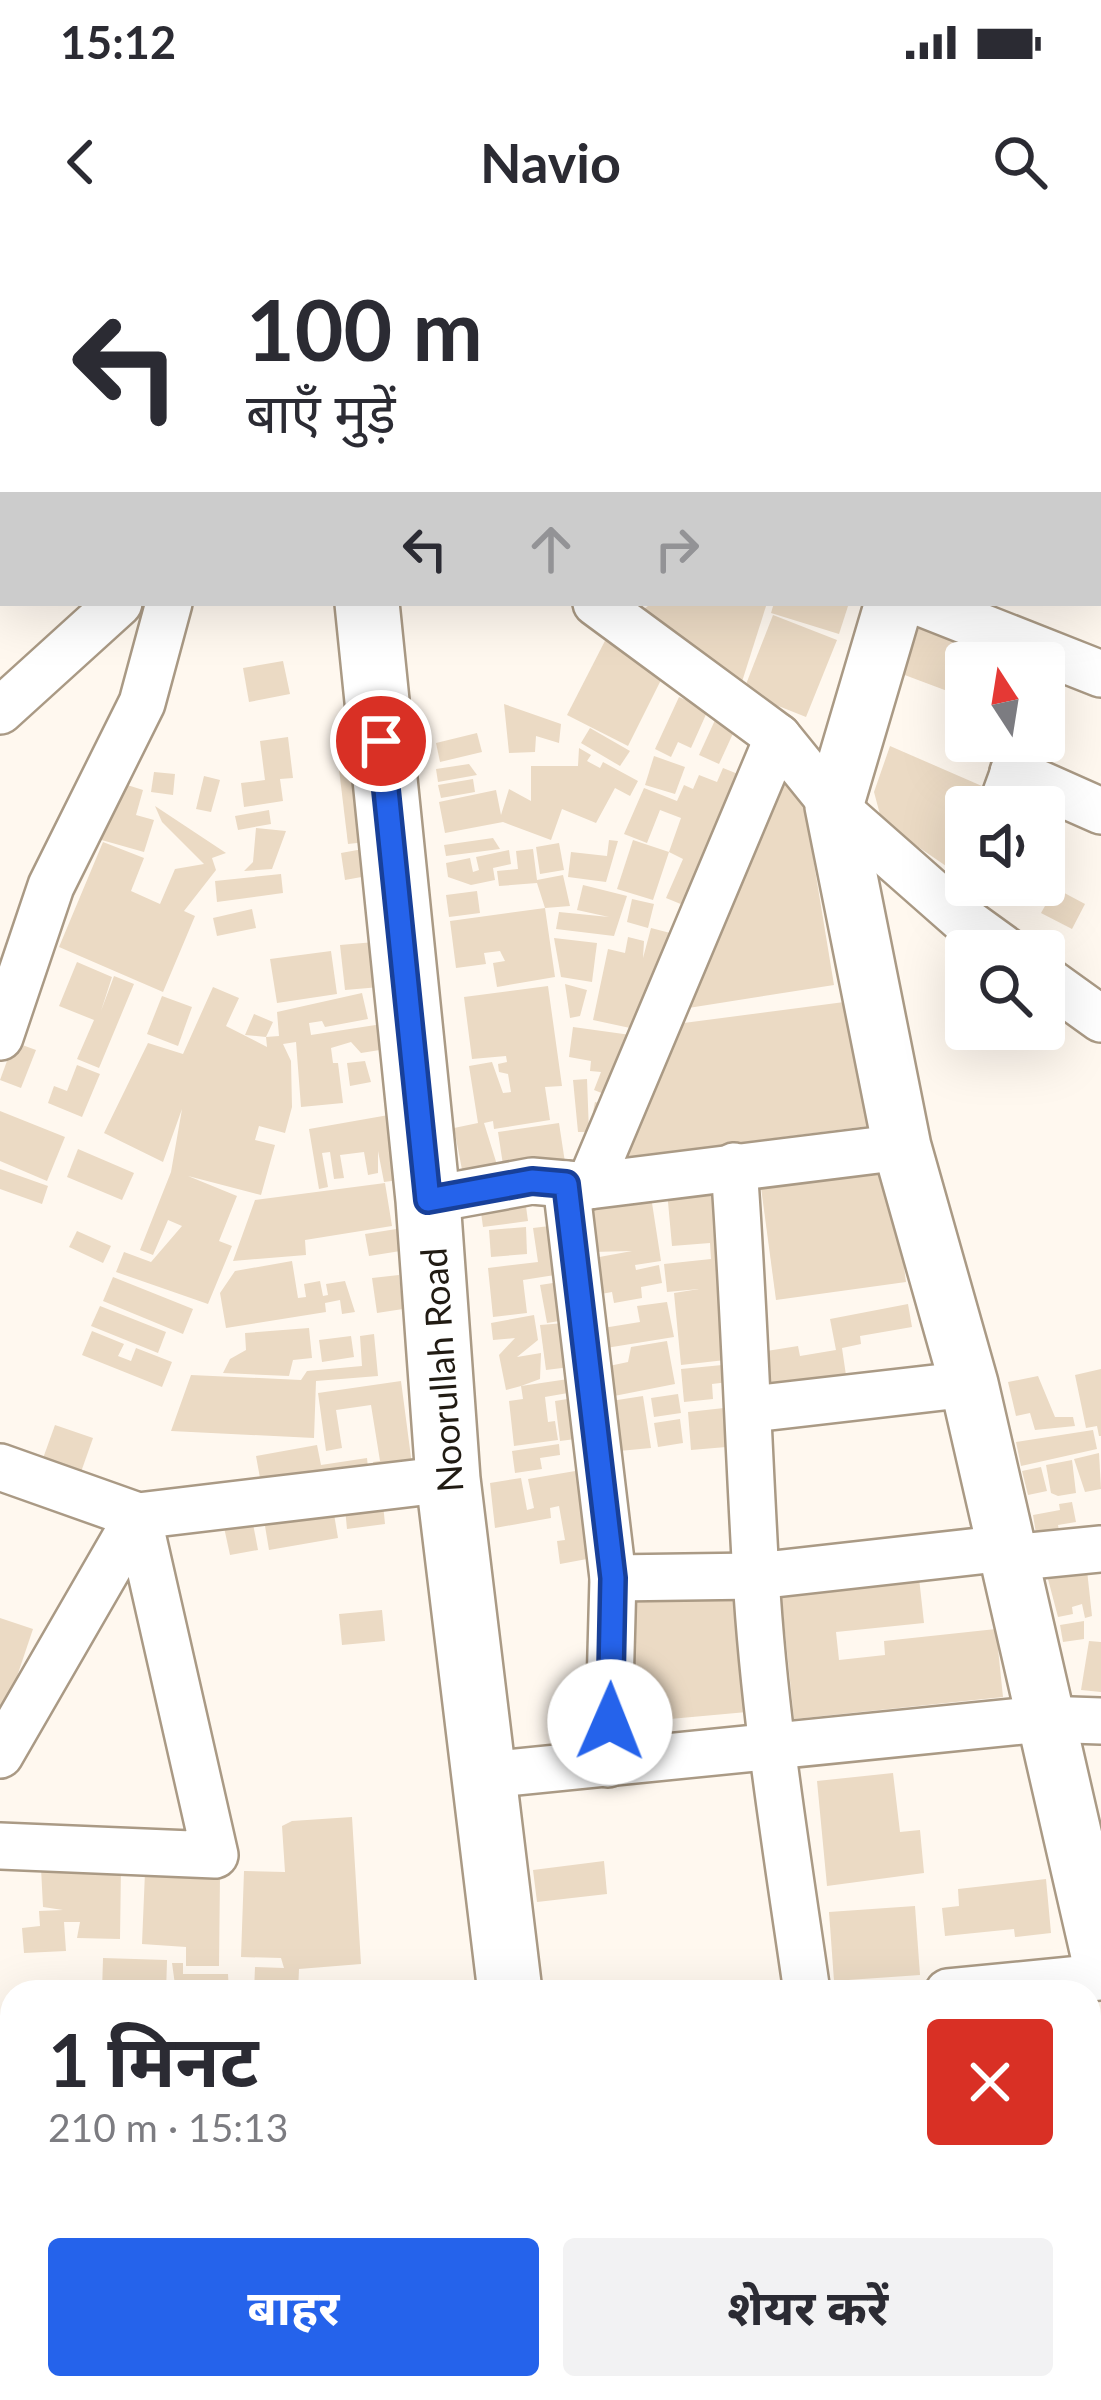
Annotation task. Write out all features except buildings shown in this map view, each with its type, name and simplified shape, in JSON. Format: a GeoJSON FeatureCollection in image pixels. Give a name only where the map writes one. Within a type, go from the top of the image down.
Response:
{"type":"FeatureCollection","features":[{"type":"Feature","properties":{"kind":"main road","name":"Noorullah Road"},"geometry":{"type":"LineString","coordinates":[[367,606],[428,1200],[448,1479],[488,1775],[509,1980]]}},
{"type":"Feature","properties":{"kind":"street"},"geometry":{"type":"LineString","coordinates":[[0,712],[116,606]]}},
{"type":"Feature","properties":{"kind":"street"},"geometry":{"type":"LineString","coordinates":[[0,1036],[51,886],[142,703],[168,606]]}},
{"type":"Feature","properties":{"kind":"street"},"geometry":{"type":"LineString","coordinates":[[600,606],[778,737],[834,806],[945,886]]}},
{"type":"Feature","properties":{"kind":"street"},"geometry":{"type":"LineString","coordinates":[[893,606],[834,806],[902,1147],[969,1384],[1042,1719],[1101,1959]]}},
{"type":"Feature","properties":{"kind":"street"},"geometry":{"type":"LineString","coordinates":[[926,606],[992,642]]}},
{"type":"Feature","properties":{"kind":"street"},"geometry":{"type":"LineString","coordinates":[[1065,674],[1101,674]]}},
{"type":"Feature","properties":{"kind":"street"},"geometry":{"type":"LineString","coordinates":[[608,1764],[613,1578],[578,1185],[778,737]]}},
{"type":"Feature","properties":{"kind":"street"},"geometry":{"type":"LineString","coordinates":[[1013,773],[1101,811]]}},
{"type":"Feature","properties":{"kind":"street"},"geometry":{"type":"LineString","coordinates":[[970,906],[990,930]]}},
{"type":"Feature","properties":{"kind":"street"},"geometry":{"type":"LineString","coordinates":[[1065,993],[1101,1018]]}},
{"type":"Feature","properties":{"kind":"street"},"geometry":{"type":"LineString","coordinates":[[428,1200],[532,1181],[578,1185],[902,1147]]}},
{"type":"Feature","properties":{"kind":"street"},"geometry":{"type":"LineString","coordinates":[[734,1166],[752,1409],[756,1576],[772,1750],[805,1980]]}},
{"type":"Feature","properties":{"kind":"street"},"geometry":{"type":"LineString","coordinates":[[752,1409],[969,1384]]}},
{"type":"Feature","properties":{"kind":"street"},"geometry":{"type":"LineString","coordinates":[[0,1467],[138,1516],[448,1479]]}},
{"type":"Feature","properties":{"kind":"street"},"geometry":{"type":"LineString","coordinates":[[0,1755],[138,1516]]}},
{"type":"Feature","properties":{"kind":"street"},"geometry":{"type":"LineString","coordinates":[[0,1846],[215,1855],[138,1516]]}},
{"type":"Feature","properties":{"kind":"street"},"geometry":{"type":"LineString","coordinates":[[613,1578],[756,1576],[1101,1549]]}},
{"type":"Feature","properties":{"kind":"street"},"geometry":{"type":"LineString","coordinates":[[488,1775],[772,1750],[1042,1719],[1101,1721]]}},
{"type":"Feature","properties":{"kind":"street"},"geometry":{"type":"LineString","coordinates":[[1070,1980],[1101,1977]]}},
{"type":"Feature","properties":{"kind":"route"},"geometry":{"type":"LineString","coordinates":[[381,741],[428,1200],[532,1181],[566,1184],[613,1578],[610,1722]]}}]}
